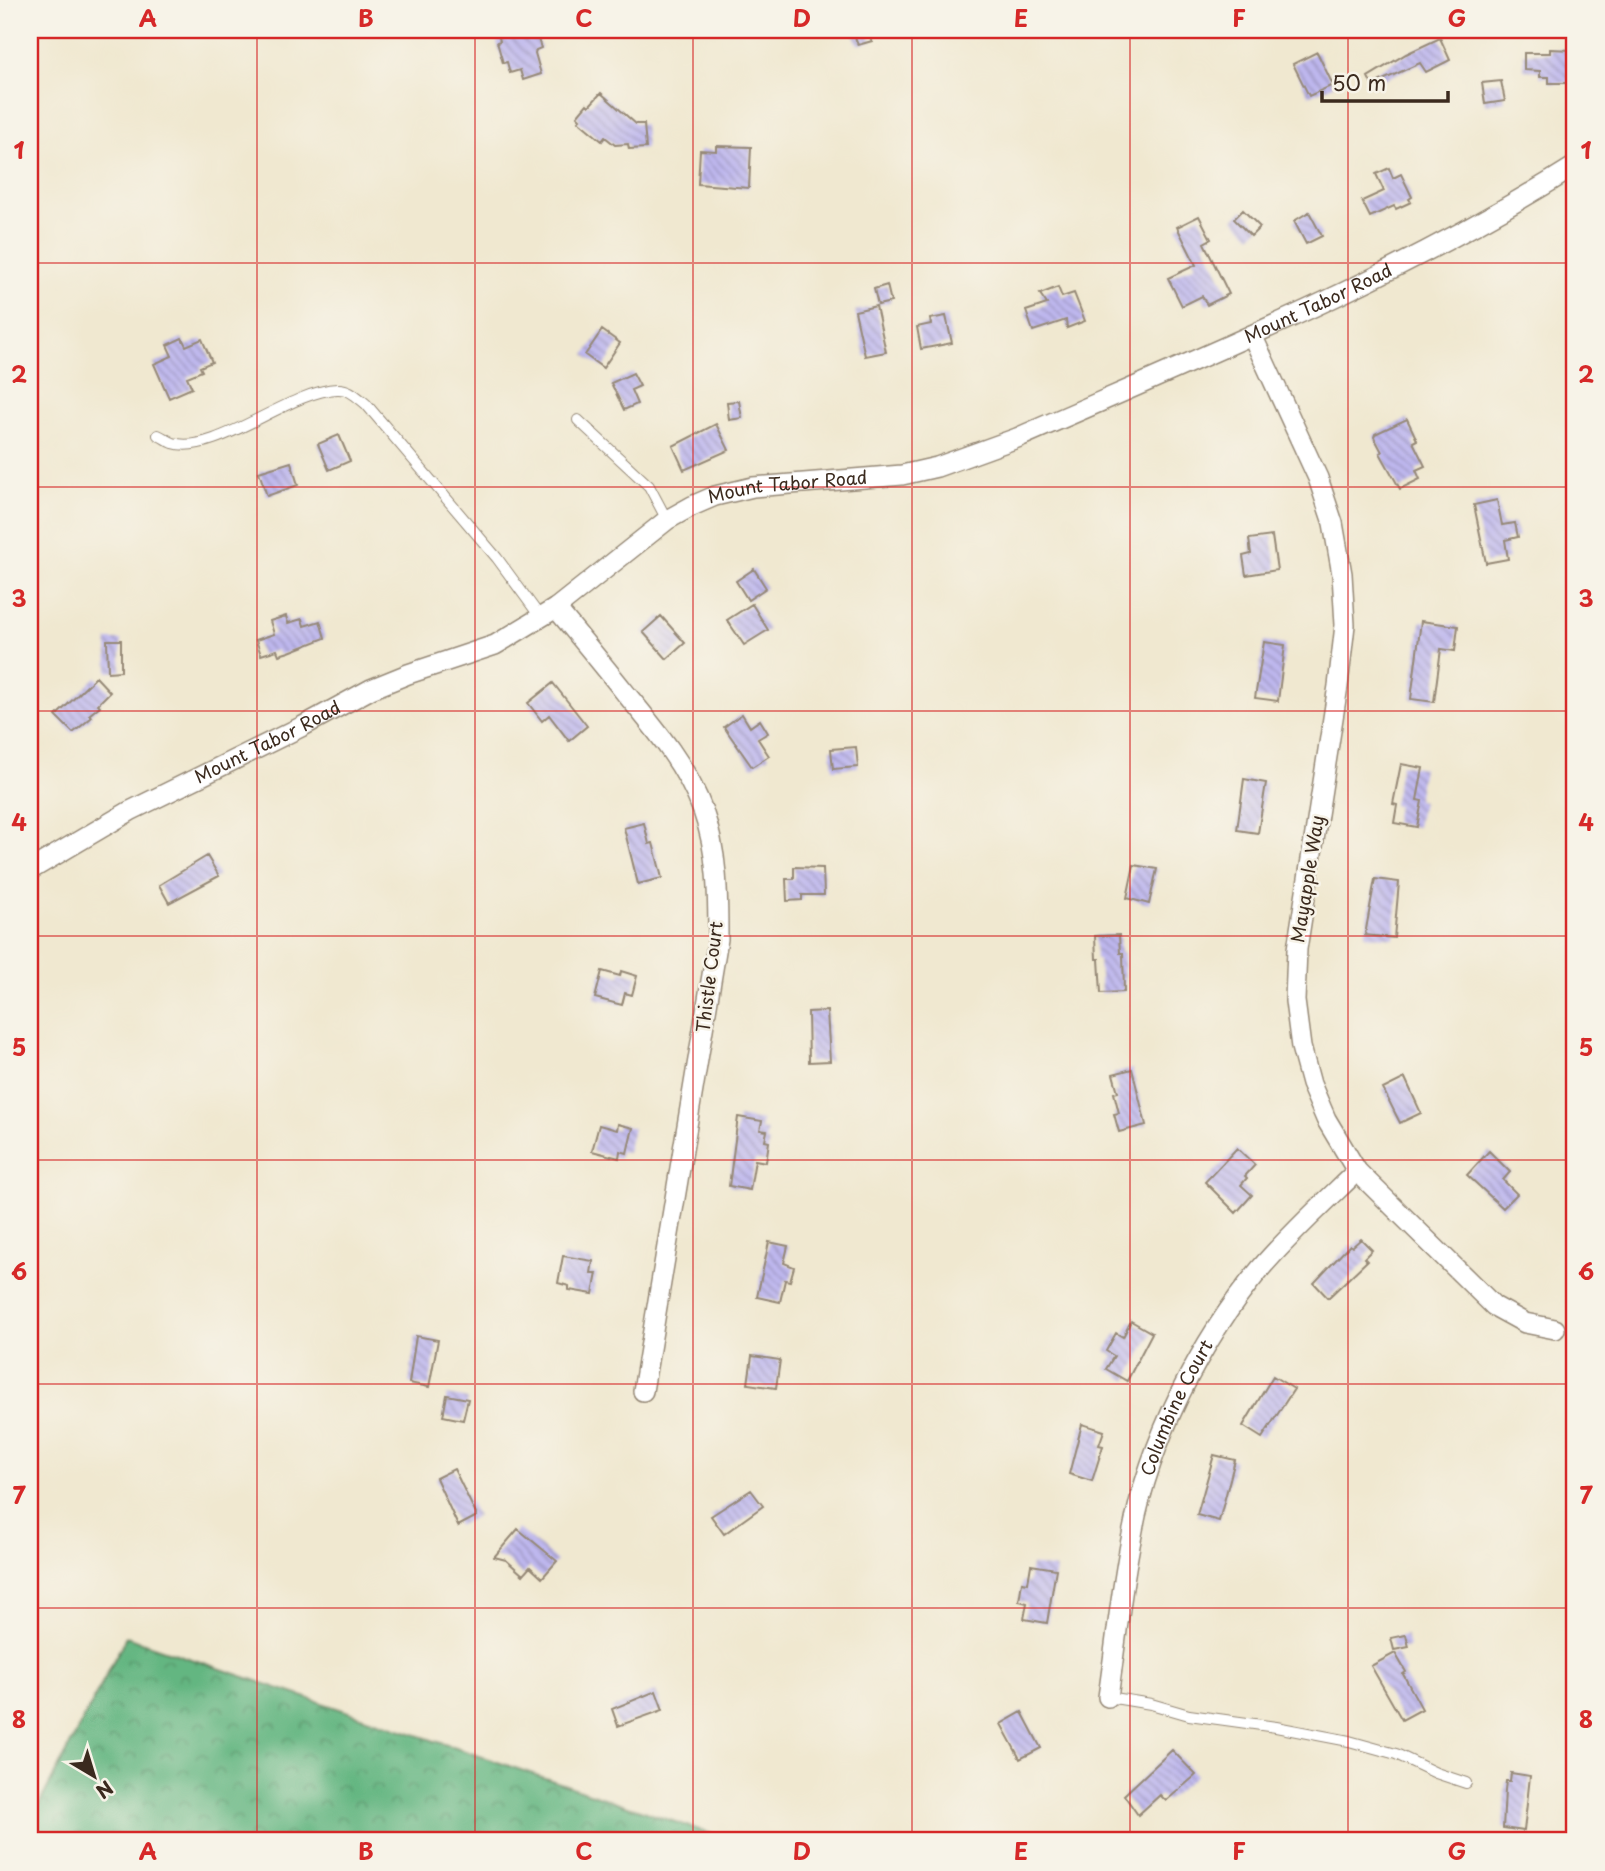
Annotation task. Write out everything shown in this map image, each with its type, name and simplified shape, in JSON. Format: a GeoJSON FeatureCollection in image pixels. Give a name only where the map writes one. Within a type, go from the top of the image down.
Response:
{"type":"FeatureCollection","features":[{"type":"Feature","properties":{"kind":"street","name":"Mount Tabor Road"},"geometry":{"type":"LineString","coordinates":[[30,870],[130,811],[303,726],[371,689],[495,645],[548,613],[667,520],[692,506],[715,496],[753,487],[902,475],[937,467],[1017,438],[1252,335],[1399,264],[1544,186],[1575,166]]}},
{"type":"Feature","properties":{"kind":"street","name":"Mayapple Way"},"geometry":{"type":"LineString","coordinates":[[1252,335],[1318,478],[1333,523],[1342,575],[1345,625],[1340,674],[1297,949],[1295,1001],[1300,1047],[1311,1084],[1326,1119],[1357,1171],[1494,1306],[1525,1322],[1555,1329]]}},
{"type":"Feature","properties":{"kind":"street","name":"Thistle Court"},"geometry":{"type":"LineString","coordinates":[[548,613],[669,746],[687,776],[703,812],[713,853],[718,900],[716,952],[643,1391]]}},
{"type":"Feature","properties":{"kind":"street","name":"Columbine Court"},"geometry":{"type":"LineString","coordinates":[[1108,1697],[1132,1533],[1157,1451],[1175,1406],[1229,1310],[1259,1270],[1357,1171]]}},
{"type":"Feature","properties":{"kind":"lane"},"geometry":{"type":"LineString","coordinates":[[158,435],[174,443],[191,444],[210,440],[305,397],[339,389],[352,393],[366,404],[497,558],[548,613]]}},
{"type":"Feature","properties":{"kind":"lane"},"geometry":{"type":"LineString","coordinates":[[578,420],[649,486],[667,520]]}},
{"type":"Feature","properties":{"kind":"lane"},"geometry":{"type":"LineString","coordinates":[[1108,1697],[1151,1704],[1189,1715],[1276,1727],[1349,1741],[1396,1754],[1436,1773],[1466,1783]]}},
{"type":"Feature","properties":{"kind":"green space"},"geometry":{"type":"Polygon","coordinates":[[[126,1637],[732,1841],[30,1841],[30,1822],[126,1637]]]}},
{"type":"Feature","properties":{"kind":"building"},"geometry":{"type":"Polygon","coordinates":[[[497,30],[535,30],[541,48],[535,53],[541,74],[523,80],[520,70],[510,73],[507,62],[503,63],[497,42],[500,41],[497,30]]]}},
{"type":"Feature","properties":{"kind":"building"},"geometry":{"type":"Polygon","coordinates":[[[852,30],[867,30],[872,41],[858,45],[852,30]]]}},
{"type":"Feature","properties":{"kind":"building"},"geometry":{"type":"Polygon","coordinates":[[[1440,38],[1450,60],[1426,72],[1420,63],[1372,85],[1368,77],[1406,54],[1440,38]]]}},
{"type":"Feature","properties":{"kind":"building"},"geometry":{"type":"Polygon","coordinates":[[[1550,49],[1571,50],[1572,83],[1549,83],[1549,77],[1540,77],[1540,71],[1524,70],[1524,53],[1550,53],[1550,49]]]}},
{"type":"Feature","properties":{"kind":"building"},"geometry":{"type":"Polygon","coordinates":[[[1317,52],[1333,85],[1309,96],[1293,64],[1317,52]]]}},
{"type":"Feature","properties":{"kind":"building"},"geometry":{"type":"Polygon","coordinates":[[[1501,81],[1505,101],[1485,104],[1482,83],[1501,81]]]}},
{"type":"Feature","properties":{"kind":"building"},"geometry":{"type":"Polygon","coordinates":[[[601,93],[636,124],[644,124],[646,148],[629,149],[628,144],[615,145],[605,137],[602,141],[578,121],[580,119],[577,116],[601,93]]]}},
{"type":"Feature","properties":{"kind":"building"},"geometry":{"type":"Polygon","coordinates":[[[716,146],[751,147],[749,188],[698,184],[700,150],[716,151],[716,146]]]}},
{"type":"Feature","properties":{"kind":"building"},"geometry":{"type":"Polygon","coordinates":[[[1389,168],[1393,178],[1401,174],[1412,197],[1409,199],[1411,202],[1370,217],[1362,201],[1384,191],[1376,174],[1389,168]]]}},
{"type":"Feature","properties":{"kind":"building"},"geometry":{"type":"Polygon","coordinates":[[[1243,210],[1260,227],[1251,236],[1234,219],[1243,210]]]}},
{"type":"Feature","properties":{"kind":"building"},"geometry":{"type":"Polygon","coordinates":[[[1309,212],[1322,236],[1306,244],[1294,221],[1309,212]]]}},
{"type":"Feature","properties":{"kind":"building"},"geometry":{"type":"Polygon","coordinates":[[[1199,216],[1211,239],[1204,243],[1229,294],[1207,305],[1202,296],[1182,306],[1168,278],[1196,265],[1177,227],[1199,216]]]}},
{"type":"Feature","properties":{"kind":"building"},"geometry":{"type":"Polygon","coordinates":[[[887,285],[891,302],[878,305],[874,289],[887,285]]]}},
{"type":"Feature","properties":{"kind":"building"},"geometry":{"type":"Polygon","coordinates":[[[1058,287],[1062,297],[1074,293],[1085,321],[1067,328],[1066,320],[1033,331],[1026,311],[1047,304],[1040,294],[1058,287]]]}},
{"type":"Feature","properties":{"kind":"building"},"geometry":{"type":"Polygon","coordinates":[[[876,306],[886,352],[865,356],[855,311],[876,306]]]}},
{"type":"Feature","properties":{"kind":"building"},"geometry":{"type":"Polygon","coordinates":[[[946,316],[952,343],[921,349],[917,327],[931,324],[930,319],[946,316]]]}},
{"type":"Feature","properties":{"kind":"building"},"geometry":{"type":"Polygon","coordinates":[[[602,330],[620,343],[603,368],[585,355],[602,330]]]}},
{"type":"Feature","properties":{"kind":"building"},"geometry":{"type":"Polygon","coordinates":[[[182,338],[186,346],[202,339],[212,362],[200,367],[202,371],[187,377],[192,388],[169,398],[154,364],[172,356],[167,345],[182,338]]]}},
{"type":"Feature","properties":{"kind":"building"},"geometry":{"type":"Polygon","coordinates":[[[633,373],[640,386],[631,390],[637,404],[624,410],[611,383],[633,373]]]}},
{"type":"Feature","properties":{"kind":"building"},"geometry":{"type":"Polygon","coordinates":[[[739,401],[742,418],[729,420],[727,402],[739,401]]]}},
{"type":"Feature","properties":{"kind":"building"},"geometry":{"type":"Polygon","coordinates":[[[1407,419],[1417,440],[1413,442],[1425,466],[1416,470],[1420,479],[1400,489],[1374,437],[1375,434],[1407,419]]]}},
{"type":"Feature","properties":{"kind":"building"},"geometry":{"type":"Polygon","coordinates":[[[716,424],[729,450],[684,470],[673,446],[716,424]]]}},
{"type":"Feature","properties":{"kind":"building"},"geometry":{"type":"Polygon","coordinates":[[[339,435],[350,461],[329,470],[318,444],[339,435]]]}},
{"type":"Feature","properties":{"kind":"building"},"geometry":{"type":"Polygon","coordinates":[[[291,462],[298,485],[267,496],[259,472],[291,462]]]}},
{"type":"Feature","properties":{"kind":"building"},"geometry":{"type":"Polygon","coordinates":[[[1497,500],[1502,525],[1515,523],[1518,537],[1505,540],[1508,559],[1486,563],[1474,505],[1497,500]]]}},
{"type":"Feature","properties":{"kind":"building"},"geometry":{"type":"Polygon","coordinates":[[[1272,536],[1277,570],[1246,575],[1243,556],[1251,554],[1249,539],[1272,536]]]}},
{"type":"Feature","properties":{"kind":"building"},"geometry":{"type":"Polygon","coordinates":[[[754,569],[766,588],[748,600],[736,581],[754,569]]]}},
{"type":"Feature","properties":{"kind":"building"},"geometry":{"type":"Polygon","coordinates":[[[752,604],[768,630],[744,645],[727,620],[752,604]]]}},
{"type":"Feature","properties":{"kind":"building"},"geometry":{"type":"Polygon","coordinates":[[[286,616],[288,623],[302,619],[304,626],[320,621],[325,638],[279,655],[277,650],[261,655],[256,640],[274,634],[270,621],[286,616]]]}},
{"type":"Feature","properties":{"kind":"building"},"geometry":{"type":"Polygon","coordinates":[[[661,616],[685,643],[667,659],[643,632],[661,616]]]}},
{"type":"Feature","properties":{"kind":"building"},"geometry":{"type":"Polygon","coordinates":[[[1421,621],[1458,626],[1455,651],[1441,649],[1434,702],[1411,699],[1421,621]]]}},
{"type":"Feature","properties":{"kind":"building"},"geometry":{"type":"Polygon","coordinates":[[[107,640],[121,640],[121,671],[108,672],[107,640]]]}},
{"type":"Feature","properties":{"kind":"building"},"geometry":{"type":"Polygon","coordinates":[[[1264,642],[1285,645],[1278,701],[1255,698],[1264,642]]]}},
{"type":"Feature","properties":{"kind":"building"},"geometry":{"type":"Polygon","coordinates":[[[96,677],[110,692],[89,715],[92,717],[73,733],[56,716],[96,677]]]}},
{"type":"Feature","properties":{"kind":"building"},"geometry":{"type":"Polygon","coordinates":[[[553,683],[587,726],[569,741],[549,715],[542,721],[528,703],[553,683]]]}},
{"type":"Feature","properties":{"kind":"building"},"geometry":{"type":"Polygon","coordinates":[[[742,714],[750,727],[760,720],[768,733],[758,739],[769,756],[752,767],[724,727],[742,714]]]}},
{"type":"Feature","properties":{"kind":"building"},"geometry":{"type":"Polygon","coordinates":[[[856,747],[858,767],[833,769],[831,749],[856,747]]]}},
{"type":"Feature","properties":{"kind":"building"},"geometry":{"type":"Polygon","coordinates":[[[1401,764],[1423,768],[1417,800],[1422,801],[1417,827],[1394,823],[1397,805],[1393,804],[1401,764]]]}},
{"type":"Feature","properties":{"kind":"building"},"geometry":{"type":"Polygon","coordinates":[[[1244,779],[1266,783],[1258,833],[1237,830],[1244,779]]]}},
{"type":"Feature","properties":{"kind":"building"},"geometry":{"type":"Polygon","coordinates":[[[644,823],[649,844],[653,843],[662,878],[638,884],[624,828],[644,823]]]}},
{"type":"Feature","properties":{"kind":"building"},"geometry":{"type":"Polygon","coordinates":[[[207,856],[219,876],[169,903],[159,885],[207,856]]]}},
{"type":"Feature","properties":{"kind":"building"},"geometry":{"type":"Polygon","coordinates":[[[1134,865],[1157,869],[1149,904],[1127,898],[1134,865]]]}},
{"type":"Feature","properties":{"kind":"building"},"geometry":{"type":"Polygon","coordinates":[[[794,867],[823,868],[824,895],[802,895],[802,900],[787,901],[786,879],[794,879],[794,867]]]}},
{"type":"Feature","properties":{"kind":"building"},"geometry":{"type":"Polygon","coordinates":[[[1375,879],[1399,882],[1394,938],[1365,935],[1375,879]]]}},
{"type":"Feature","properties":{"kind":"building"},"geometry":{"type":"Polygon","coordinates":[[[1119,935],[1120,953],[1123,953],[1124,992],[1101,993],[1095,936],[1119,935]]]}},
{"type":"Feature","properties":{"kind":"building"},"geometry":{"type":"Polygon","coordinates":[[[602,971],[620,976],[621,971],[637,976],[632,995],[625,993],[622,1005],[595,998],[602,971]]]}},
{"type":"Feature","properties":{"kind":"building"},"geometry":{"type":"Polygon","coordinates":[[[827,1011],[830,1061],[809,1062],[808,1012],[827,1011]]]}},
{"type":"Feature","properties":{"kind":"building"},"geometry":{"type":"Polygon","coordinates":[[[1132,1069],[1146,1125],[1119,1132],[1114,1114],[1119,1113],[1114,1093],[1118,1092],[1113,1074],[1132,1069]]]}},
{"type":"Feature","properties":{"kind":"building"},"geometry":{"type":"Polygon","coordinates":[[[1405,1078],[1421,1113],[1400,1123],[1383,1089],[1405,1078]]]}},
{"type":"Feature","properties":{"kind":"building"},"geometry":{"type":"Polygon","coordinates":[[[738,1117],[762,1121],[760,1130],[767,1131],[765,1141],[769,1142],[766,1162],[755,1160],[750,1190],[729,1186],[738,1117]]]}},
{"type":"Feature","properties":{"kind":"building"},"geometry":{"type":"Polygon","coordinates":[[[618,1124],[633,1128],[627,1153],[620,1151],[619,1158],[592,1151],[599,1125],[617,1130],[618,1124]]]}},
{"type":"Feature","properties":{"kind":"building"},"geometry":{"type":"Polygon","coordinates":[[[1237,1148],[1255,1165],[1241,1185],[1252,1195],[1236,1213],[1205,1182],[1237,1148]]]}},
{"type":"Feature","properties":{"kind":"building"},"geometry":{"type":"Polygon","coordinates":[[[1489,1151],[1510,1172],[1503,1180],[1517,1194],[1503,1208],[1467,1175],[1489,1151]]]}},
{"type":"Feature","properties":{"kind":"building"},"geometry":{"type":"Polygon","coordinates":[[[1361,1239],[1372,1250],[1364,1258],[1367,1261],[1328,1298],[1314,1283],[1350,1245],[1352,1247],[1361,1239]]]}},
{"type":"Feature","properties":{"kind":"building"},"geometry":{"type":"Polygon","coordinates":[[[769,1242],[788,1246],[784,1263],[794,1267],[790,1281],[785,1280],[780,1302],[757,1297],[769,1242]]]}},
{"type":"Feature","properties":{"kind":"building"},"geometry":{"type":"Polygon","coordinates":[[[563,1256],[593,1261],[591,1273],[597,1273],[593,1294],[569,1290],[569,1286],[558,1283],[563,1256]]]}},
{"type":"Feature","properties":{"kind":"building"},"geometry":{"type":"Polygon","coordinates":[[[1131,1321],[1152,1333],[1127,1381],[1106,1369],[1114,1356],[1106,1351],[1116,1333],[1123,1337],[1131,1321]]]}},
{"type":"Feature","properties":{"kind":"building"},"geometry":{"type":"Polygon","coordinates":[[[416,1336],[438,1340],[429,1387],[409,1383],[416,1336]]]}},
{"type":"Feature","properties":{"kind":"building"},"geometry":{"type":"Polygon","coordinates":[[[752,1356],[780,1360],[776,1388],[748,1384],[752,1356]]]}},
{"type":"Feature","properties":{"kind":"building"},"geometry":{"type":"Polygon","coordinates":[[[1273,1376],[1294,1389],[1262,1438],[1243,1426],[1273,1376]]]}},
{"type":"Feature","properties":{"kind":"building"},"geometry":{"type":"Polygon","coordinates":[[[447,1395],[468,1399],[463,1420],[443,1416],[447,1395]]]}},
{"type":"Feature","properties":{"kind":"building"},"geometry":{"type":"Polygon","coordinates":[[[1082,1424],[1104,1431],[1099,1445],[1103,1446],[1092,1481],[1069,1474],[1082,1424]]]}},
{"type":"Feature","properties":{"kind":"building"},"geometry":{"type":"Polygon","coordinates":[[[1214,1455],[1235,1460],[1219,1521],[1197,1515],[1214,1455]]]}},
{"type":"Feature","properties":{"kind":"building"},"geometry":{"type":"Polygon","coordinates":[[[454,1469],[477,1516],[458,1526],[436,1478],[454,1469]]]}},
{"type":"Feature","properties":{"kind":"building"},"geometry":{"type":"Polygon","coordinates":[[[751,1490],[763,1506],[724,1534],[711,1516],[751,1490]]]}},
{"type":"Feature","properties":{"kind":"building"},"geometry":{"type":"Polygon","coordinates":[[[518,1529],[557,1561],[542,1578],[530,1567],[523,1575],[506,1560],[494,1557],[518,1529]]]}},
{"type":"Feature","properties":{"kind":"building"},"geometry":{"type":"Polygon","coordinates":[[[1031,1565],[1056,1569],[1047,1623],[1024,1619],[1027,1603],[1019,1601],[1022,1582],[1028,1583],[1031,1565]]]}},
{"type":"Feature","properties":{"kind":"building"},"geometry":{"type":"Polygon","coordinates":[[[1406,1635],[1409,1647],[1394,1650],[1391,1638],[1406,1635]]]}},
{"type":"Feature","properties":{"kind":"building"},"geometry":{"type":"Polygon","coordinates":[[[1395,1653],[1422,1709],[1402,1720],[1371,1666],[1395,1653]]]}},
{"type":"Feature","properties":{"kind":"building"},"geometry":{"type":"Polygon","coordinates":[[[656,1691],[663,1710],[618,1726],[612,1709],[656,1691]]]}},
{"type":"Feature","properties":{"kind":"building"},"geometry":{"type":"Polygon","coordinates":[[[1022,1712],[1041,1748],[1020,1759],[1001,1724],[1022,1712]]]}},
{"type":"Feature","properties":{"kind":"building"},"geometry":{"type":"Polygon","coordinates":[[[1172,1750],[1196,1775],[1166,1801],[1160,1795],[1138,1815],[1124,1795],[1172,1750]]]}},
{"type":"Feature","properties":{"kind":"building"},"geometry":{"type":"Polygon","coordinates":[[[1511,1773],[1530,1776],[1524,1831],[1503,1828],[1506,1781],[1510,1781],[1511,1773]]]}}]}
